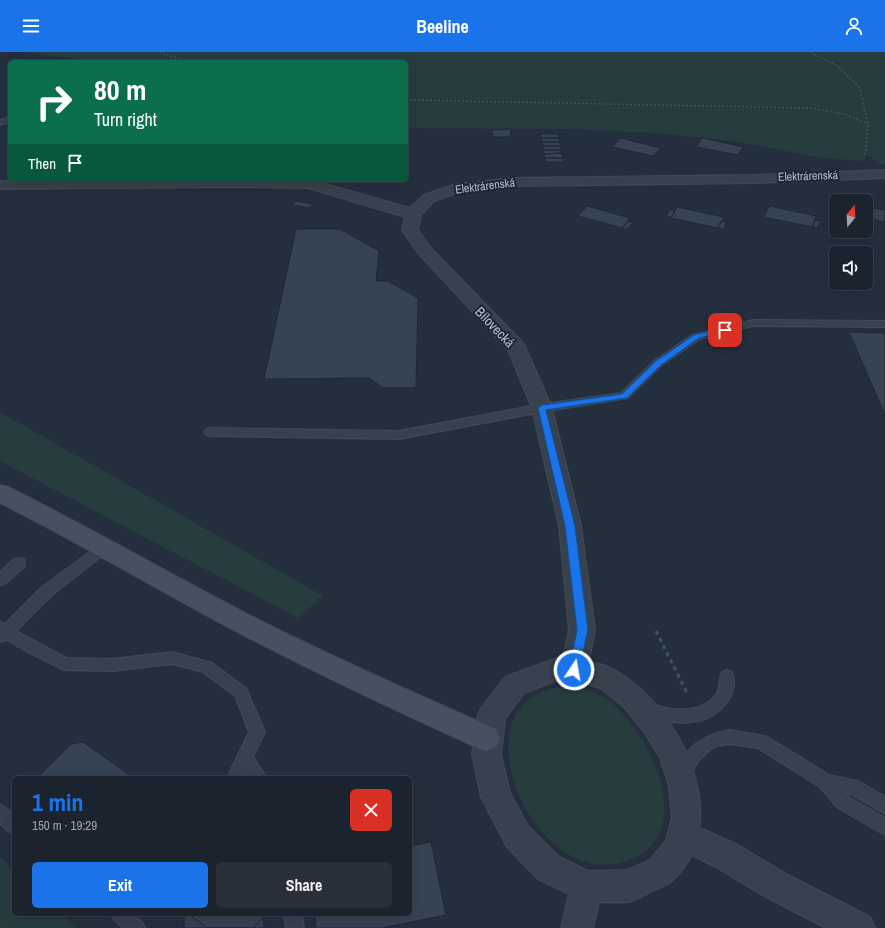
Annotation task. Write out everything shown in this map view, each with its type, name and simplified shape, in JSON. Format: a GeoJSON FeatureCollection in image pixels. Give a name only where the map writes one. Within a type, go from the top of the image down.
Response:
{"type":"FeatureCollection","features":[{"type":"Feature","properties":{"kind":"main road"},"geometry":{"type":"LineString","coordinates":[[1,493],[105,547],[256,630],[427,712],[486,738]]}},
{"type":"Feature","properties":{"kind":"street","name":"Elektrárenská"},"geometry":{"type":"LineString","coordinates":[[413,214],[429,198],[461,187],[514,182],[755,179],[885,174]]}},
{"type":"Feature","properties":{"kind":"street"},"geometry":{"type":"LineString","coordinates":[[0,185],[230,183],[309,184],[371,200],[413,214]]}},
{"type":"Feature","properties":{"kind":"street","name":"Bílovecká"},"geometry":{"type":"LineString","coordinates":[[413,214],[410,230],[424,250],[517,348],[542,408],[570,526],[582,630],[574,670]]}},
{"type":"Feature","properties":{"kind":"street"},"geometry":{"type":"LineString","coordinates":[[574,670],[607,679],[622,688],[644,710],[670,747],[682,775],[687,804],[684,836],[676,856],[663,869],[647,880],[629,887],[586,888],[567,881],[552,872],[524,846],[514,832],[495,794],[488,766],[486,738],[494,709],[512,686],[525,678],[540,672],[574,670]]}},
{"type":"Feature","properties":{"kind":"street"},"geometry":{"type":"LineString","coordinates":[[684,836],[726,856],[777,886],[859,928]]}},
{"type":"Feature","properties":{"kind":"street"},"geometry":{"type":"LineString","coordinates":[[577,928],[586,888]]}},
{"type":"Feature","properties":{"kind":"lane"},"geometry":{"type":"LineString","coordinates":[[210,432],[399,435],[542,408],[624,396],[658,363],[696,337],[753,323],[885,324]]}},
{"type":"Feature","properties":{"kind":"lane"},"geometry":{"type":"LineString","coordinates":[[105,547],[47,591],[2,633],[64,664],[112,665],[172,658],[207,667],[241,692],[257,732],[236,776]]}},
{"type":"Feature","properties":{"kind":"lane"},"geometry":{"type":"LineString","coordinates":[[0,580],[19,563]]}},
{"type":"Feature","properties":{"kind":"lane"},"geometry":{"type":"LineString","coordinates":[[644,710],[673,716],[698,715],[716,706],[725,693],[727,676]]}},
{"type":"Feature","properties":{"kind":"lane"},"geometry":{"type":"LineString","coordinates":[[682,775],[694,755],[705,745],[715,740],[729,737],[761,741],[826,782],[844,803],[885,827]]}},
{"type":"Feature","properties":{"kind":"lane"},"geometry":{"type":"LineString","coordinates":[[245,758],[258,776]]}},
{"type":"Feature","properties":{"kind":"lane"},"geometry":{"type":"LineString","coordinates":[[826,782],[852,786],[885,806]]}},
{"type":"Feature","properties":{"kind":"lane"},"geometry":{"type":"LineString","coordinates":[[0,813],[12,823]]}},
{"type":"Feature","properties":{"kind":"lane"},"geometry":{"type":"LineString","coordinates":[[122,916],[136,928]]}},
{"type":"Feature","properties":{"kind":"lane"},"geometry":{"type":"LineString","coordinates":[[293,916],[294,928]]}},
{"type":"Feature","properties":{"kind":"path"},"geometry":{"type":"LineString","coordinates":[[159,52],[183,60]]}},
{"type":"Feature","properties":{"kind":"path"},"geometry":{"type":"LineString","coordinates":[[810,52],[839,67],[859,87],[868,124],[864,161],[865,174]]}},
{"type":"Feature","properties":{"kind":"path"},"geometry":{"type":"LineString","coordinates":[[408,100],[810,108],[845,114],[868,124]]}},
{"type":"Feature","properties":{"kind":"path"},"geometry":{"type":"LineString","coordinates":[[656,631],[691,702]]}},
{"type":"Feature","properties":{"kind":"green space"},"geometry":{"type":"Polygon","coordinates":[[[23,52],[885,52],[885,164],[881,164],[866,154],[864,161],[823,158],[732,141],[657,133],[569,129],[408,128],[408,60],[86,60],[23,52]]]}},
{"type":"Feature","properties":{"kind":"green space"},"geometry":{"type":"Polygon","coordinates":[[[0,412],[323,596],[298,618],[0,461],[0,412]]]}},
{"type":"Feature","properties":{"kind":"green space"},"geometry":{"type":"Polygon","coordinates":[[[561,687],[586,690],[604,697],[624,715],[639,734],[651,757],[660,780],[664,804],[662,826],[652,845],[632,859],[597,864],[565,852],[538,827],[518,794],[509,759],[511,726],[528,700],[561,687]]]}},
{"type":"Feature","properties":{"kind":"green space"},"geometry":{"type":"Polygon","coordinates":[[[0,857],[12,868],[12,916],[63,916],[76,928],[0,928],[0,857]]]}},
{"type":"Feature","properties":{"kind":"building"},"geometry":{"type":"Polygon","coordinates":[[[510,129],[511,137],[493,137],[492,130],[510,129]]]}},
{"type":"Feature","properties":{"kind":"building"},"geometry":{"type":"Polygon","coordinates":[[[540,134],[558,134],[559,138],[541,138],[540,134]]]}},
{"type":"Feature","properties":{"kind":"building"},"geometry":{"type":"Polygon","coordinates":[[[541,138],[559,138],[560,142],[542,142],[541,138]]]}},
{"type":"Feature","properties":{"kind":"building"},"geometry":{"type":"Polygon","coordinates":[[[621,138],[661,148],[653,156],[612,147],[621,138]]]}},
{"type":"Feature","properties":{"kind":"building"},"geometry":{"type":"Polygon","coordinates":[[[702,138],[743,147],[738,155],[696,147],[702,138]]]}},
{"type":"Feature","properties":{"kind":"building"},"geometry":{"type":"Polygon","coordinates":[[[542,142],[560,142],[560,146],[543,146],[542,142]]]}},
{"type":"Feature","properties":{"kind":"building"},"geometry":{"type":"Polygon","coordinates":[[[543,146],[560,146],[561,150],[543,150],[543,146]]]}},
{"type":"Feature","properties":{"kind":"building"},"geometry":{"type":"Polygon","coordinates":[[[543,150],[561,150],[562,153],[544,154],[543,150]]]}},
{"type":"Feature","properties":{"kind":"building"},"geometry":{"type":"Polygon","coordinates":[[[562,153],[563,158],[545,158],[544,154],[562,153]]]}},
{"type":"Feature","properties":{"kind":"building"},"geometry":{"type":"Polygon","coordinates":[[[545,158],[563,158],[564,162],[546,162],[545,158]]]}},
{"type":"Feature","properties":{"kind":"building"},"geometry":{"type":"Polygon","coordinates":[[[296,201],[313,204],[309,208],[293,205],[296,201]]]}},
{"type":"Feature","properties":{"kind":"building"},"geometry":{"type":"Polygon","coordinates":[[[587,206],[630,218],[622,228],[578,216],[587,206]]]}},
{"type":"Feature","properties":{"kind":"building"},"geometry":{"type":"Polygon","coordinates":[[[769,206],[816,216],[812,227],[764,217],[769,206]]]}},
{"type":"Feature","properties":{"kind":"building"},"geometry":{"type":"Polygon","coordinates":[[[677,207],[724,217],[718,228],[671,218],[677,207]]]}},
{"type":"Feature","properties":{"kind":"building"},"geometry":{"type":"Polygon","coordinates":[[[873,208],[885,210],[885,222],[873,219],[873,208]]]}},
{"type":"Feature","properties":{"kind":"building"},"geometry":{"type":"Polygon","coordinates":[[[670,210],[675,211],[671,218],[666,216],[670,210]]]}},
{"type":"Feature","properties":{"kind":"building"},"geometry":{"type":"Polygon","coordinates":[[[815,220],[820,221],[818,228],[812,227],[815,220]]]}},
{"type":"Feature","properties":{"kind":"building"},"geometry":{"type":"Polygon","coordinates":[[[628,221],[633,223],[627,229],[622,228],[628,221]]]}},
{"type":"Feature","properties":{"kind":"building"},"geometry":{"type":"Polygon","coordinates":[[[721,221],[726,222],[725,229],[718,228],[721,221]]]}},
{"type":"Feature","properties":{"kind":"building"},"geometry":{"type":"Polygon","coordinates":[[[296,229],[340,229],[379,251],[376,281],[388,281],[418,298],[416,388],[383,388],[369,378],[264,379],[296,229]]]}},
{"type":"Feature","properties":{"kind":"building"},"geometry":{"type":"Polygon","coordinates":[[[849,332],[885,333],[885,415],[849,332]]]}},
{"type":"Feature","properties":{"kind":"building"},"geometry":{"type":"Polygon","coordinates":[[[83,742],[131,776],[39,776],[71,744],[83,742]]]}},
{"type":"Feature","properties":{"kind":"building"},"geometry":{"type":"Polygon","coordinates":[[[431,842],[446,915],[382,928],[316,928],[315,916],[412,916],[412,846],[431,842]]]}},
{"type":"Feature","properties":{"kind":"building"},"geometry":{"type":"Polygon","coordinates":[[[184,916],[263,916],[264,928],[184,928],[184,916]]]}},
{"type":"Feature","properties":{"kind":"building"},"geometry":{"type":"Polygon","coordinates":[[[191,916],[263,916],[254,928],[207,928],[191,916]]]}},
{"type":"Feature","properties":{"kind":"route"},"geometry":{"type":"LineString","coordinates":[[574,670],[582,630],[570,526],[542,408],[624,396],[658,363],[696,337],[725,330]]}}]}
